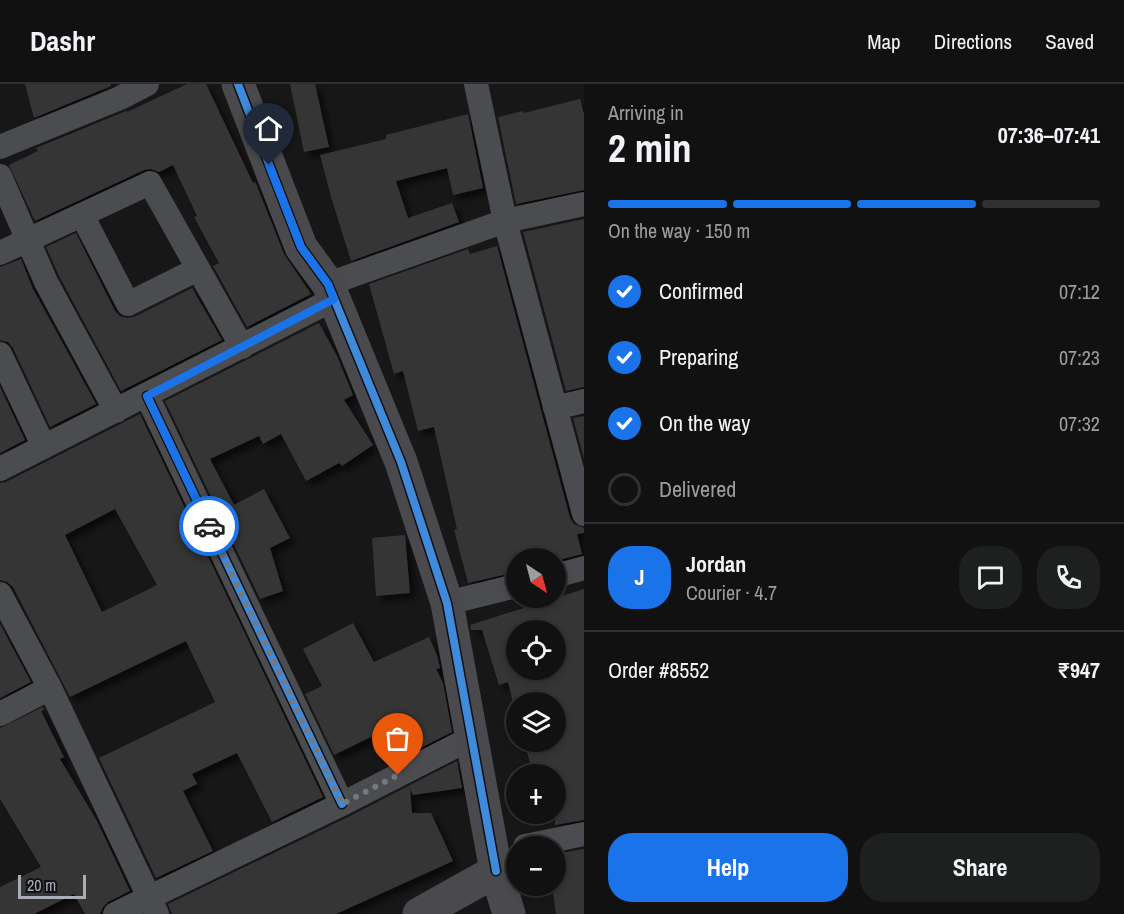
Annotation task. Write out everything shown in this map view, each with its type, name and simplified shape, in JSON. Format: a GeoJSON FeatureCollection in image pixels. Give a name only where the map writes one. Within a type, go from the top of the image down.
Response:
{"type":"FeatureCollection","features":[{"type":"Feature","properties":{"kind":"street"},"geometry":{"type":"LineString","coordinates":[[0,147],[120,98],[147,84]]}},
{"type":"Feature","properties":{"kind":"street"},"geometry":{"type":"LineString","coordinates":[[238,84],[301,247],[331,291],[401,462],[447,603],[473,737],[481,792],[502,857],[509,914]]}},
{"type":"Feature","properties":{"kind":"street"},"geometry":{"type":"LineString","coordinates":[[476,84],[505,221],[584,514]]}},
{"type":"Feature","properties":{"kind":"street"},"geometry":{"type":"LineString","coordinates":[[0,177],[46,282],[116,411]]}},
{"type":"Feature","properties":{"kind":"street"},"geometry":{"type":"LineString","coordinates":[[0,253],[150,183],[242,347]]}},
{"type":"Feature","properties":{"kind":"street"},"geometry":{"type":"LineString","coordinates":[[0,469],[242,347],[331,291],[505,221],[584,204]]}},
{"type":"Feature","properties":{"kind":"street"},"geometry":{"type":"LineString","coordinates":[[82,214],[128,304],[198,269]]}},
{"type":"Feature","properties":{"kind":"street"},"geometry":{"type":"LineString","coordinates":[[0,354],[44,447]]}},
{"type":"Feature","properties":{"kind":"street"},"geometry":{"type":"LineString","coordinates":[[147,396],[342,804]]}},
{"type":"Feature","properties":{"kind":"street"},"geometry":{"type":"LineString","coordinates":[[555,408],[584,401]]}},
{"type":"Feature","properties":{"kind":"street"},"geometry":{"type":"LineString","coordinates":[[566,573],[584,568]]}},
{"type":"Feature","properties":{"kind":"street"},"geometry":{"type":"LineString","coordinates":[[447,603],[506,588]]}},
{"type":"Feature","properties":{"kind":"street"},"geometry":{"type":"LineString","coordinates":[[0,594],[50,688],[153,906]]}},
{"type":"Feature","properties":{"kind":"street"},"geometry":{"type":"LineString","coordinates":[[0,714],[50,688]]}},
{"type":"Feature","properties":{"kind":"street"},"geometry":{"type":"LineString","coordinates":[[115,914],[153,906],[342,804],[473,737]]}},
{"type":"Feature","properties":{"kind":"street"},"geometry":{"type":"LineString","coordinates":[[566,838],[584,834]]}},
{"type":"Feature","properties":{"kind":"street"},"geometry":{"type":"LineString","coordinates":[[419,914],[502,857]]}},
{"type":"Feature","properties":{"kind":"building"},"geometry":{"type":"Polygon","coordinates":[[[25,84],[110,84],[111,86],[34,118],[25,84]]]}},
{"type":"Feature","properties":{"kind":"building"},"geometry":{"type":"Polygon","coordinates":[[[187,84],[206,84],[253,183],[255,182],[257,186],[284,254],[311,294],[247,327],[213,266],[219,263],[194,217],[197,216],[173,165],[159,172],[151,169],[144,170],[35,221],[9,165],[38,151],[36,148],[127,112],[187,84]]]}},
{"type":"Feature","properties":{"kind":"building"},"geometry":{"type":"Polygon","coordinates":[[[290,84],[315,84],[329,147],[304,152],[290,84]]]}},
{"type":"Feature","properties":{"kind":"building"},"geometry":{"type":"Polygon","coordinates":[[[580,99],[584,114],[584,190],[516,204],[498,117],[580,99]]]}},
{"type":"Feature","properties":{"kind":"building"},"geometry":{"type":"Polygon","coordinates":[[[468,114],[483,188],[453,195],[447,168],[396,181],[408,218],[452,203],[459,222],[351,261],[320,155],[386,139],[386,135],[468,114]]]}},
{"type":"Feature","properties":{"kind":"building"},"geometry":{"type":"Polygon","coordinates":[[[584,219],[584,387],[566,391],[523,232],[584,219]]]}},
{"type":"Feature","properties":{"kind":"building"},"geometry":{"type":"Polygon","coordinates":[[[76,233],[115,311],[120,316],[134,317],[192,288],[222,340],[121,391],[59,276],[46,247],[76,233]]]}},
{"type":"Feature","properties":{"kind":"building"},"geometry":{"type":"Polygon","coordinates":[[[497,246],[570,518],[574,524],[584,528],[584,533],[577,534],[582,554],[566,558],[566,548],[506,548],[506,574],[468,583],[454,530],[457,529],[434,427],[418,431],[403,371],[394,374],[369,284],[468,249],[470,254],[497,246]]]}},
{"type":"Feature","properties":{"kind":"building"},"geometry":{"type":"Polygon","coordinates":[[[21,259],[33,289],[96,404],[50,427],[13,348],[8,342],[0,340],[0,267],[21,259]]]}},
{"type":"Feature","properties":{"kind":"building"},"geometry":{"type":"Polygon","coordinates":[[[319,323],[337,356],[353,395],[344,400],[373,445],[342,466],[339,463],[306,481],[281,434],[263,444],[259,436],[210,459],[234,505],[264,489],[290,538],[270,548],[283,591],[260,599],[165,401],[319,323]]]}},
{"type":"Feature","properties":{"kind":"building"},"geometry":{"type":"Polygon","coordinates":[[[0,387],[25,440],[0,453],[0,387]]]}},
{"type":"Feature","properties":{"kind":"building"},"geometry":{"type":"Polygon","coordinates":[[[140,414],[323,797],[272,822],[237,753],[192,774],[197,784],[183,791],[213,851],[156,878],[99,758],[215,702],[186,641],[70,697],[13,587],[0,580],[0,483],[140,414]],[[115,509],[65,535],[102,612],[157,585],[115,509]]]}},
{"type":"Feature","properties":{"kind":"building"},"geometry":{"type":"Polygon","coordinates":[[[584,416],[584,459],[573,418],[584,416]]]}},
{"type":"Feature","properties":{"kind":"building"},"geometry":{"type":"Polygon","coordinates":[[[405,535],[410,593],[376,596],[372,538],[405,535]]]}},
{"type":"Feature","properties":{"kind":"building"},"geometry":{"type":"Polygon","coordinates":[[[584,589],[584,820],[566,823],[566,764],[530,764],[527,752],[566,752],[566,692],[510,692],[508,682],[499,685],[482,630],[471,630],[470,625],[524,608],[566,608],[566,595],[584,589]]]}},
{"type":"Feature","properties":{"kind":"building"},"geometry":{"type":"Polygon","coordinates":[[[353,623],[374,662],[429,637],[437,655],[440,668],[436,669],[443,683],[452,732],[397,760],[383,731],[334,755],[305,694],[322,686],[303,649],[353,623]]]}},
{"type":"Feature","properties":{"kind":"building"},"geometry":{"type":"Polygon","coordinates":[[[0,624],[31,682],[0,698],[0,624]]]}},
{"type":"Feature","properties":{"kind":"building"},"geometry":{"type":"Polygon","coordinates":[[[43,707],[44,710],[41,711],[64,757],[60,759],[97,821],[130,891],[108,902],[100,914],[85,914],[74,894],[34,914],[0,914],[0,887],[41,867],[0,799],[0,728],[43,707]]]}},
{"type":"Feature","properties":{"kind":"building"},"geometry":{"type":"Polygon","coordinates":[[[457,761],[462,788],[413,795],[410,789],[412,813],[431,813],[453,861],[336,914],[172,914],[168,904],[348,817],[457,761]]]}},
{"type":"Feature","properties":{"kind":"building"},"geometry":{"type":"Polygon","coordinates":[[[584,849],[584,914],[556,914],[554,896],[566,896],[566,852],[584,849]]]}},
{"type":"Feature","properties":{"kind":"cycle path"},"geometry":{"type":"LineString","coordinates":[[238,84],[301,247],[328,284],[401,462],[447,603],[496,871]]}},
{"type":"Feature","properties":{"kind":"cycle path"},"geometry":{"type":"LineString","coordinates":[[147,396],[342,804]]}},
{"type":"Feature","properties":{"kind":"way so far"},"geometry":{"type":"LineString","coordinates":[[209,526],[342,804],[398,775]]}},
{"type":"Feature","properties":{"kind":"route"},"geometry":{"type":"LineString","coordinates":[[209,526],[147,396],[334,299],[328,284],[301,247],[269,165]]}}]}
